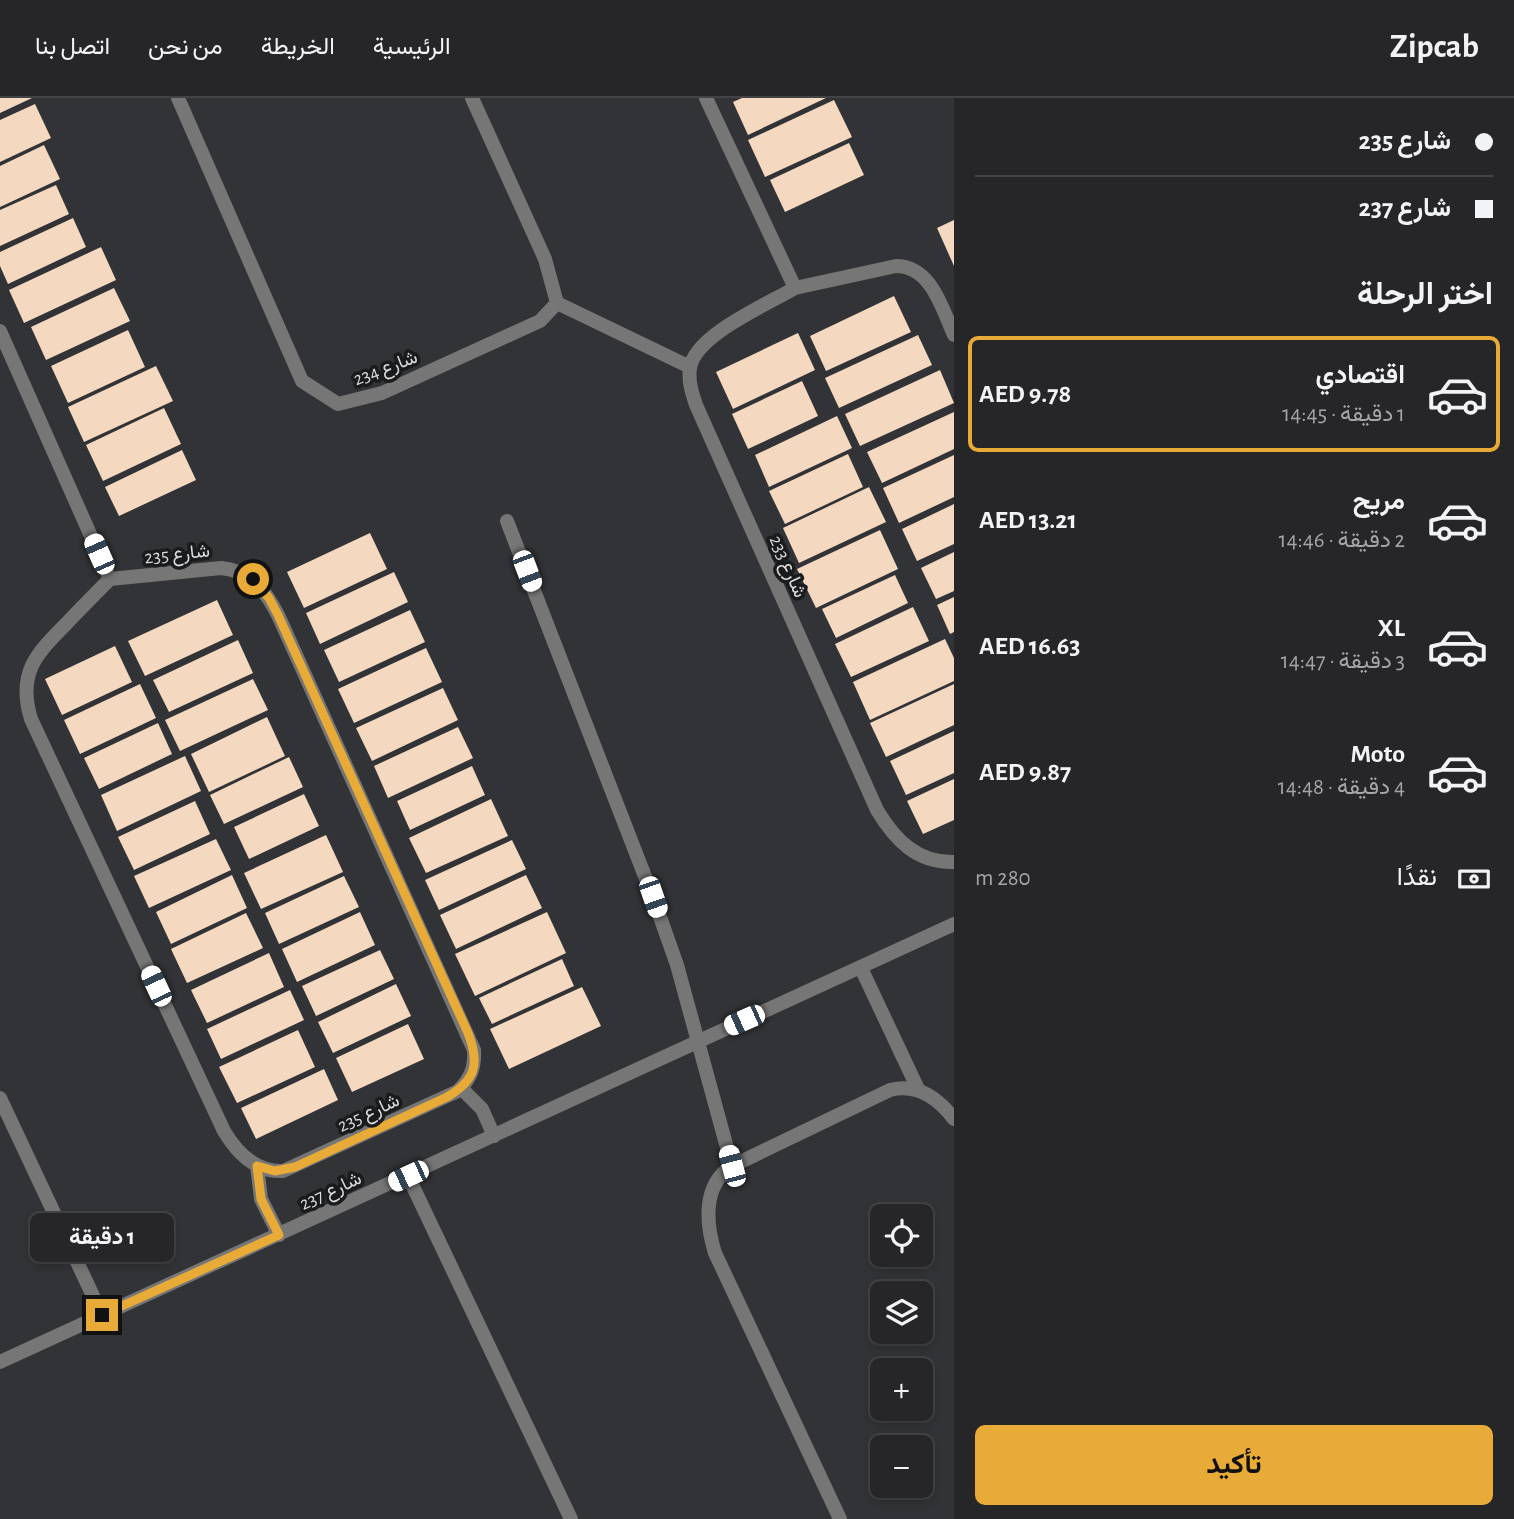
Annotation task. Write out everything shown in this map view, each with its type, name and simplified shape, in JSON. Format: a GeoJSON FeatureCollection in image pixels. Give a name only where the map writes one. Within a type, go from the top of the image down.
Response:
{"type":"FeatureCollection","features":[{"type":"Feature","properties":{"kind":"street","name":"شارع 234"},"geometry":{"type":"LineString","coordinates":[[178,98],[302,381],[338,404],[382,393],[528,327],[540,321],[557,303]]}},
{"type":"Feature","properties":{"kind":"street"},"geometry":{"type":"LineString","coordinates":[[472,98],[545,259],[557,303],[690,367],[693,357],[704,342],[795,288],[896,265],[908,266],[930,285],[954,335]]}},
{"type":"Feature","properties":{"kind":"street"},"geometry":{"type":"LineString","coordinates":[[706,98],[795,288]]}},
{"type":"Feature","properties":{"kind":"street"},"geometry":{"type":"LineString","coordinates":[[0,331],[110,579],[36,656],[27,679],[27,706],[36,732],[224,1131],[238,1152],[257,1166],[261,1199],[279,1235]]}},
{"type":"Feature","properties":{"kind":"street","name":"شارع 233"},"geometry":{"type":"LineString","coordinates":[[690,367],[689,379],[696,405],[877,810],[889,830],[909,850],[930,860],[954,862]]}},
{"type":"Feature","properties":{"kind":"street"},"geometry":{"type":"LineString","coordinates":[[507,521],[677,965],[732,1166]]}},
{"type":"Feature","properties":{"kind":"street","name":"شارع 235"},"geometry":{"type":"LineString","coordinates":[[110,579],[232,569],[253,579],[269,598],[471,1041],[474,1062],[472,1076],[461,1088],[447,1097],[295,1167],[275,1171],[257,1166]]}},
{"type":"Feature","properties":{"kind":"street","name":"شارع 237"},"geometry":{"type":"LineString","coordinates":[[0,1362],[954,924]]}},
{"type":"Feature","properties":{"kind":"street"},"geometry":{"type":"LineString","coordinates":[[861,968],[918,1090]]}},
{"type":"Feature","properties":{"kind":"street"},"geometry":{"type":"LineString","coordinates":[[840,1519],[715,1253],[707,1223],[710,1199],[717,1180],[732,1166],[898,1087],[918,1090],[938,1101],[954,1119]]}},
{"type":"Feature","properties":{"kind":"street"},"geometry":{"type":"LineString","coordinates":[[461,1088],[482,1109],[494,1136]]}},
{"type":"Feature","properties":{"kind":"street"},"geometry":{"type":"LineString","coordinates":[[0,1098],[102,1315]]}},
{"type":"Feature","properties":{"kind":"street"},"geometry":{"type":"LineString","coordinates":[[408,1176],[571,1519]]}},
{"type":"Feature","properties":{"kind":"building"},"geometry":{"type":"Polygon","coordinates":[[[0,98],[32,98],[0,113],[0,98]]]}},
{"type":"Feature","properties":{"kind":"building"},"geometry":{"type":"Polygon","coordinates":[[[742,98],[826,98],[748,135],[733,102],[742,98]]]}},
{"type":"Feature","properties":{"kind":"building"},"geometry":{"type":"Polygon","coordinates":[[[834,100],[852,137],[765,177],[748,140],[834,100]]]}},
{"type":"Feature","properties":{"kind":"building"},"geometry":{"type":"Polygon","coordinates":[[[35,104],[51,138],[0,162],[0,120],[35,104]]]}},
{"type":"Feature","properties":{"kind":"building"},"geometry":{"type":"Polygon","coordinates":[[[849,143],[864,175],[785,212],[770,180],[849,143]]]}},
{"type":"Feature","properties":{"kind":"building"},"geometry":{"type":"Polygon","coordinates":[[[44,145],[60,179],[0,207],[0,166],[44,145]]]}},
{"type":"Feature","properties":{"kind":"building"},"geometry":{"type":"Polygon","coordinates":[[[56,185],[69,214],[0,246],[0,210],[56,185]]]}},
{"type":"Feature","properties":{"kind":"building"},"geometry":{"type":"Polygon","coordinates":[[[73,218],[86,247],[8,284],[0,266],[0,252],[73,218]]]}},
{"type":"Feature","properties":{"kind":"building"},"geometry":{"type":"Polygon","coordinates":[[[954,220],[954,266],[937,228],[954,220]]]}},
{"type":"Feature","properties":{"kind":"building"},"geometry":{"type":"Polygon","coordinates":[[[101,247],[116,280],[24,323],[9,290],[101,247]]]}},
{"type":"Feature","properties":{"kind":"building"},"geometry":{"type":"Polygon","coordinates":[[[114,288],[130,321],[46,360],[31,327],[114,288]]]}},
{"type":"Feature","properties":{"kind":"building"},"geometry":{"type":"Polygon","coordinates":[[[894,296],[911,332],[826,371],[810,336],[894,296]]]}},
{"type":"Feature","properties":{"kind":"building"},"geometry":{"type":"Polygon","coordinates":[[[128,330],[145,367],[68,403],[51,366],[128,330]]]}},
{"type":"Feature","properties":{"kind":"building"},"geometry":{"type":"Polygon","coordinates":[[[798,333],[815,370],[733,409],[716,372],[798,333]]]}},
{"type":"Feature","properties":{"kind":"building"},"geometry":{"type":"Polygon","coordinates":[[[918,335],[932,365],[839,408],[825,378],[918,335]]]}},
{"type":"Feature","properties":{"kind":"building"},"geometry":{"type":"Polygon","coordinates":[[[156,366],[173,401],[84,442],[68,407],[156,366]]]}},
{"type":"Feature","properties":{"kind":"building"},"geometry":{"type":"Polygon","coordinates":[[[940,370],[954,403],[860,446],[845,414],[940,370]]]}},
{"type":"Feature","properties":{"kind":"building"},"geometry":{"type":"Polygon","coordinates":[[[802,381],[818,416],[748,449],[732,414],[802,381]]]}},
{"type":"Feature","properties":{"kind":"building"},"geometry":{"type":"Polygon","coordinates":[[[164,408],[181,444],[103,481],[86,445],[164,408]]]}},
{"type":"Feature","properties":{"kind":"building"},"geometry":{"type":"Polygon","coordinates":[[[954,412],[954,449],[882,483],[867,452],[954,412]]]}},
{"type":"Feature","properties":{"kind":"building"},"geometry":{"type":"Polygon","coordinates":[[[837,416],[852,448],[769,487],[755,455],[837,416]]]}},
{"type":"Feature","properties":{"kind":"building"},"geometry":{"type":"Polygon","coordinates":[[[182,450],[196,480],[119,516],[105,487],[182,450]]]}},
{"type":"Feature","properties":{"kind":"building"},"geometry":{"type":"Polygon","coordinates":[[[848,454],[863,487],[785,524],[769,491],[848,454]]]}},
{"type":"Feature","properties":{"kind":"building"},"geometry":{"type":"Polygon","coordinates":[[[954,455],[954,497],[899,523],[883,488],[954,455]]]}},
{"type":"Feature","properties":{"kind":"building"},"geometry":{"type":"Polygon","coordinates":[[[869,487],[886,522],[799,563],[783,528],[869,487]]]}},
{"type":"Feature","properties":{"kind":"building"},"geometry":{"type":"Polygon","coordinates":[[[954,504],[954,544],[917,561],[902,529],[954,504]]]}},
{"type":"Feature","properties":{"kind":"building"},"geometry":{"type":"Polygon","coordinates":[[[880,530],[898,569],[816,608],[797,569],[880,530]]]}},
{"type":"Feature","properties":{"kind":"building"},"geometry":{"type":"Polygon","coordinates":[[[370,533],[387,569],[304,608],[287,572],[370,533]]]}},
{"type":"Feature","properties":{"kind":"building"},"geometry":{"type":"Polygon","coordinates":[[[954,552],[954,591],[936,599],[921,568],[954,552]]]}},
{"type":"Feature","properties":{"kind":"building"},"geometry":{"type":"Polygon","coordinates":[[[394,572],[408,602],[320,644],[306,613],[394,572]]]}},
{"type":"Feature","properties":{"kind":"building"},"geometry":{"type":"Polygon","coordinates":[[[895,575],[908,603],[836,638],[822,609],[895,575]]]}},
{"type":"Feature","properties":{"kind":"building"},"geometry":{"type":"Polygon","coordinates":[[[954,597],[954,632],[950,634],[937,605],[954,597]]]}},
{"type":"Feature","properties":{"kind":"building"},"geometry":{"type":"Polygon","coordinates":[[[217,600],[233,635],[145,676],[128,641],[217,600]]]}},
{"type":"Feature","properties":{"kind":"building"},"geometry":{"type":"Polygon","coordinates":[[[913,607],[929,641],[851,677],[835,644],[913,607]]]}},
{"type":"Feature","properties":{"kind":"building"},"geometry":{"type":"Polygon","coordinates":[[[410,610],[425,642],[339,682],[324,650],[410,610]]]}},
{"type":"Feature","properties":{"kind":"building"},"geometry":{"type":"Polygon","coordinates":[[[945,639],[954,658],[954,681],[870,720],[853,682],[945,639]]]}},
{"type":"Feature","properties":{"kind":"building"},"geometry":{"type":"Polygon","coordinates":[[[238,640],[253,673],[169,712],[153,680],[238,640]]]}},
{"type":"Feature","properties":{"kind":"building"},"geometry":{"type":"Polygon","coordinates":[[[115,646],[132,682],[62,715],[45,679],[115,646]]]}},
{"type":"Feature","properties":{"kind":"building"},"geometry":{"type":"Polygon","coordinates":[[[426,648],[442,682],[354,723],[338,689],[426,648]]]}},
{"type":"Feature","properties":{"kind":"building"},"geometry":{"type":"Polygon","coordinates":[[[253,679],[268,710],[180,751],[165,720],[253,679]]]}},
{"type":"Feature","properties":{"kind":"building"},"geometry":{"type":"Polygon","coordinates":[[[140,684],[156,718],[80,754],[64,720],[140,684]]]}},
{"type":"Feature","properties":{"kind":"building"},"geometry":{"type":"Polygon","coordinates":[[[954,684],[954,725],[886,757],[870,723],[954,684]]]}},
{"type":"Feature","properties":{"kind":"building"},"geometry":{"type":"Polygon","coordinates":[[[443,688],[458,720],[372,761],[356,728],[443,688]]]}},
{"type":"Feature","properties":{"kind":"building"},"geometry":{"type":"Polygon","coordinates":[[[267,717],[285,756],[209,792],[191,754],[267,717]]]}},
{"type":"Feature","properties":{"kind":"building"},"geometry":{"type":"Polygon","coordinates":[[[158,723],[172,754],[99,789],[84,758],[158,723]]]}},
{"type":"Feature","properties":{"kind":"building"},"geometry":{"type":"Polygon","coordinates":[[[458,727],[473,758],[388,798],[374,766],[458,727]]]}},
{"type":"Feature","properties":{"kind":"building"},"geometry":{"type":"Polygon","coordinates":[[[954,731],[954,773],[906,795],[890,761],[954,731]]]}},
{"type":"Feature","properties":{"kind":"building"},"geometry":{"type":"Polygon","coordinates":[[[185,756],[201,791],[117,831],[101,795],[185,756]]]}},
{"type":"Feature","properties":{"kind":"building"},"geometry":{"type":"Polygon","coordinates":[[[289,757],[303,787],[224,824],[210,795],[289,757]]]}},
{"type":"Feature","properties":{"kind":"building"},"geometry":{"type":"Polygon","coordinates":[[[472,766],[485,795],[410,830],[397,801],[472,766]]]}},
{"type":"Feature","properties":{"kind":"building"},"geometry":{"type":"Polygon","coordinates":[[[954,779],[954,820],[923,834],[907,801],[954,779]]]}},
{"type":"Feature","properties":{"kind":"building"},"geometry":{"type":"Polygon","coordinates":[[[304,794],[319,826],[249,859],[234,827],[304,794]]]}},
{"type":"Feature","properties":{"kind":"building"},"geometry":{"type":"Polygon","coordinates":[[[491,799],[508,836],[426,873],[409,838],[491,799]]]}},
{"type":"Feature","properties":{"kind":"building"},"geometry":{"type":"Polygon","coordinates":[[[195,801],[210,834],[134,870],[118,837],[195,801]]]}},
{"type":"Feature","properties":{"kind":"building"},"geometry":{"type":"Polygon","coordinates":[[[326,835],[343,872],[261,909],[244,873],[326,835]]]}},
{"type":"Feature","properties":{"kind":"building"},"geometry":{"type":"Polygon","coordinates":[[[216,839],[231,870],[149,908],[134,876],[216,839]]]}},
{"type":"Feature","properties":{"kind":"building"},"geometry":{"type":"Polygon","coordinates":[[[512,840],[526,869],[439,910],[425,880],[512,840]]]}},
{"type":"Feature","properties":{"kind":"building"},"geometry":{"type":"Polygon","coordinates":[[[232,875],[247,908],[171,944],[156,912],[232,875]]]}},
{"type":"Feature","properties":{"kind":"building"},"geometry":{"type":"Polygon","coordinates":[[[526,875],[542,908],[456,949],[440,915],[526,875]]]}},
{"type":"Feature","properties":{"kind":"building"},"geometry":{"type":"Polygon","coordinates":[[[344,876],[359,907],[279,944],[265,913],[344,876]]]}},
{"type":"Feature","properties":{"kind":"building"},"geometry":{"type":"Polygon","coordinates":[[[360,912],[375,945],[297,982],[282,949],[360,912]]]}},
{"type":"Feature","properties":{"kind":"building"},"geometry":{"type":"Polygon","coordinates":[[[547,912],[566,953],[475,996],[455,954],[547,912]]]}},
{"type":"Feature","properties":{"kind":"building"},"geometry":{"type":"Polygon","coordinates":[[[246,913],[263,948],[187,983],[171,949],[246,913]]]}},
{"type":"Feature","properties":{"kind":"building"},"geometry":{"type":"Polygon","coordinates":[[[380,950],[394,979],[316,1016],[302,986],[380,950]]]}},
{"type":"Feature","properties":{"kind":"building"},"geometry":{"type":"Polygon","coordinates":[[[269,953],[284,987],[207,1023],[191,990],[269,953]]]}},
{"type":"Feature","properties":{"kind":"building"},"geometry":{"type":"Polygon","coordinates":[[[562,959],[574,986],[492,1024],[479,998],[562,959]]]}},
{"type":"Feature","properties":{"kind":"building"},"geometry":{"type":"Polygon","coordinates":[[[396,984],[411,1016],[333,1053],[318,1022],[396,984]]]}},
{"type":"Feature","properties":{"kind":"building"},"geometry":{"type":"Polygon","coordinates":[[[582,987],[601,1026],[509,1069],[490,1029],[582,987]]]}},
{"type":"Feature","properties":{"kind":"building"},"geometry":{"type":"Polygon","coordinates":[[[290,990],[304,1020],[221,1059],[207,1029],[290,990]]]}},
{"type":"Feature","properties":{"kind":"building"},"geometry":{"type":"Polygon","coordinates":[[[408,1024],[424,1059],[352,1092],[336,1058],[408,1024]]]}},
{"type":"Feature","properties":{"kind":"building"},"geometry":{"type":"Polygon","coordinates":[[[298,1030],[315,1067],[237,1103],[219,1067],[298,1030]]]}},
{"type":"Feature","properties":{"kind":"building"},"geometry":{"type":"Polygon","coordinates":[[[324,1069],[338,1100],[256,1139],[241,1108],[324,1069]]]}},
{"type":"Feature","properties":{"kind":"route"},"geometry":{"type":"LineString","coordinates":[[102,1315],[279,1235],[261,1199],[257,1166],[275,1171],[295,1167],[447,1097],[458,1091],[472,1076],[474,1050],[468,1033],[278,615],[269,598],[253,579]]}}]}
